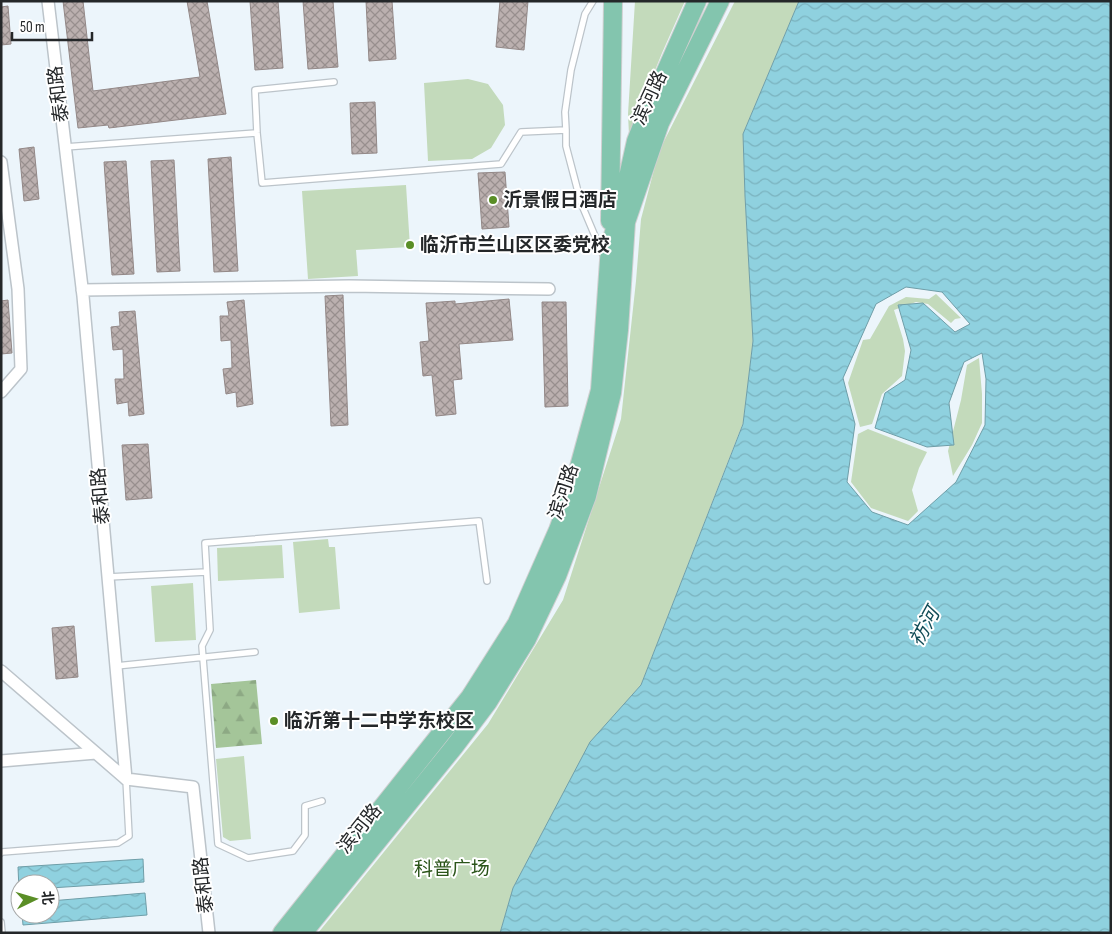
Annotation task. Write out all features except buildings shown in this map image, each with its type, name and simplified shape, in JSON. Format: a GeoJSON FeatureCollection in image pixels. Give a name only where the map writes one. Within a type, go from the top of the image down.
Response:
{"type":"FeatureCollection","features":[{"type":"Feature","properties":{"kind":"main road"},"geometry":{"type":"LineString","coordinates":[[609,255],[613,1]]}},
{"type":"Feature","properties":{"kind":"main road","name":"滨河路"},"geometry":{"type":"LineString","coordinates":[[282,933],[470,697],[517,623],[574,489],[600,390],[609,255],[636,141],[697,1]]}},
{"type":"Feature","properties":{"kind":"main road","name":"滨河路"},"geometry":{"type":"LineString","coordinates":[[303,933],[448,755],[488,702],[527,639],[557,576],[588,496],[612,393],[619,330],[626,222],[660,123],[720,1]]}},
{"type":"Feature","properties":{"kind":"street","name":"泰和路"},"geometry":{"type":"LineString","coordinates":[[48,1],[82,290],[126,779],[193,787],[209,933]]}},
{"type":"Feature","properties":{"kind":"street"},"geometry":{"type":"LineString","coordinates":[[1,162],[18,289],[21,368],[1,392]]}},
{"type":"Feature","properties":{"kind":"street"},"geometry":{"type":"LineString","coordinates":[[82,290],[349,286],[549,289]]}},
{"type":"Feature","properties":{"kind":"street"},"geometry":{"type":"LineString","coordinates":[[1,672],[126,779]]}},
{"type":"Feature","properties":{"kind":"street"},"geometry":{"type":"LineString","coordinates":[[1,761],[96,753]]}},
{"type":"Feature","properties":{"kind":"lane"},"geometry":{"type":"LineString","coordinates":[[593,1],[585,14],[570,70],[565,112],[566,146],[582,203],[602,253],[609,255]]}},
{"type":"Feature","properties":{"kind":"lane"},"geometry":{"type":"LineString","coordinates":[[334,82],[255,90],[262,183],[501,164],[521,132],[566,130]]}},
{"type":"Feature","properties":{"kind":"lane"},"geometry":{"type":"LineString","coordinates":[[65,147],[257,133]]}},
{"type":"Feature","properties":{"kind":"lane"},"geometry":{"type":"LineString","coordinates":[[322,801],[305,806],[305,834],[293,852],[248,858],[218,844],[202,646],[210,630],[206,543],[479,521],[487,581]]}},
{"type":"Feature","properties":{"kind":"lane"},"geometry":{"type":"LineString","coordinates":[[108,578],[206,572]]}},
{"type":"Feature","properties":{"kind":"lane"},"geometry":{"type":"LineString","coordinates":[[116,666],[255,652]]}},
{"type":"Feature","properties":{"kind":"lane"},"geometry":{"type":"LineString","coordinates":[[1,853],[118,843],[129,836],[126,779]]}},
{"type":"Feature","properties":{"kind":"lane"},"geometry":{"type":"LineString","coordinates":[[1,922],[2,933]]}},
{"type":"Feature","properties":{"kind":"green space"},"geometry":{"type":"Polygon","coordinates":[[[635,1],[685,1],[629,135],[628,114],[635,1]]]}},
{"type":"Feature","properties":{"kind":"green space","name":"科普广场"},"geometry":{"type":"Polygon","coordinates":[[[735,1],[799,1],[743,134],[753,341],[743,423],[641,685],[590,743],[513,888],[500,933],[318,933],[488,724],[563,600],[621,419],[641,219],[659,151],[735,1]]]}},
{"type":"Feature","properties":{"kind":"green space"},"geometry":{"type":"Polygon","coordinates":[[[468,79],[488,84],[503,105],[505,125],[491,148],[472,159],[428,161],[424,83],[468,79]]]}},
{"type":"Feature","properties":{"kind":"green space"},"geometry":{"type":"Polygon","coordinates":[[[406,185],[410,247],[356,250],[358,276],[308,279],[302,191],[406,185]]]}},
{"type":"Feature","properties":{"kind":"green space"},"geometry":{"type":"Polygon","coordinates":[[[936,294],[961,318],[955,319],[951,323],[928,304],[916,302],[894,310],[905,351],[902,376],[882,394],[872,424],[860,427],[848,383],[863,340],[870,339],[889,306],[906,297],[929,299],[936,294]]]}},
{"type":"Feature","properties":{"kind":"green space"},"geometry":{"type":"Polygon","coordinates":[[[979,358],[982,423],[972,445],[953,476],[948,451],[961,400],[967,365],[979,358]]]}},
{"type":"Feature","properties":{"kind":"green space"},"geometry":{"type":"Polygon","coordinates":[[[868,429],[927,452],[919,468],[912,490],[918,511],[908,521],[871,508],[851,482],[858,434],[868,429]]]}},
{"type":"Feature","properties":{"kind":"green space"},"geometry":{"type":"Polygon","coordinates":[[[328,539],[329,547],[335,547],[340,609],[299,613],[293,542],[328,539]]]}},
{"type":"Feature","properties":{"kind":"green space"},"geometry":{"type":"Polygon","coordinates":[[[282,545],[284,578],[218,581],[217,548],[282,545]]]}},
{"type":"Feature","properties":{"kind":"green space"},"geometry":{"type":"Polygon","coordinates":[[[193,583],[196,640],[155,642],[151,586],[193,583]]]}},
{"type":"Feature","properties":{"kind":"green space"},"geometry":{"type":"Polygon","coordinates":[[[256,680],[262,744],[216,748],[211,684],[256,680]]]}},
{"type":"Feature","properties":{"kind":"green space"},"geometry":{"type":"Polygon","coordinates":[[[244,756],[251,839],[230,841],[223,837],[216,759],[244,756]]]}},
{"type":"Feature","properties":{"kind":"water","name":"祊河"},"geometry":{"type":"Polygon","coordinates":[[[799,1],[1111,1],[1111,933],[500,933],[513,888],[590,742],[641,685],[743,424],[753,341],[743,134],[799,1]],[[906,287],[876,304],[843,378],[855,424],[847,482],[872,512],[908,525],[956,482],[985,425],[986,379],[982,353],[964,362],[949,403],[954,445],[927,447],[875,428],[885,393],[905,380],[911,350],[898,305],[923,303],[955,332],[970,324],[942,292],[906,287]]]}},
{"type":"Feature","properties":{"kind":"water"},"geometry":{"type":"Polygon","coordinates":[[[143,859],[144,882],[60,887],[60,874],[18,874],[18,867],[143,859]]]}},
{"type":"Feature","properties":{"kind":"water"},"geometry":{"type":"Polygon","coordinates":[[[145,893],[147,915],[60,922],[60,900],[145,893]]]}},
{"type":"Feature","properties":{"kind":"place","name":"沂景假日酒店"},"geometry":{"type":"Point","coordinates":[493,200]}},
{"type":"Feature","properties":{"kind":"place","name":"临沂市兰山区区委党校"},"geometry":{"type":"Point","coordinates":[410,245]}},
{"type":"Feature","properties":{"kind":"place","name":"临沂第十二中学东校区"},"geometry":{"type":"Point","coordinates":[274,721]}}]}
